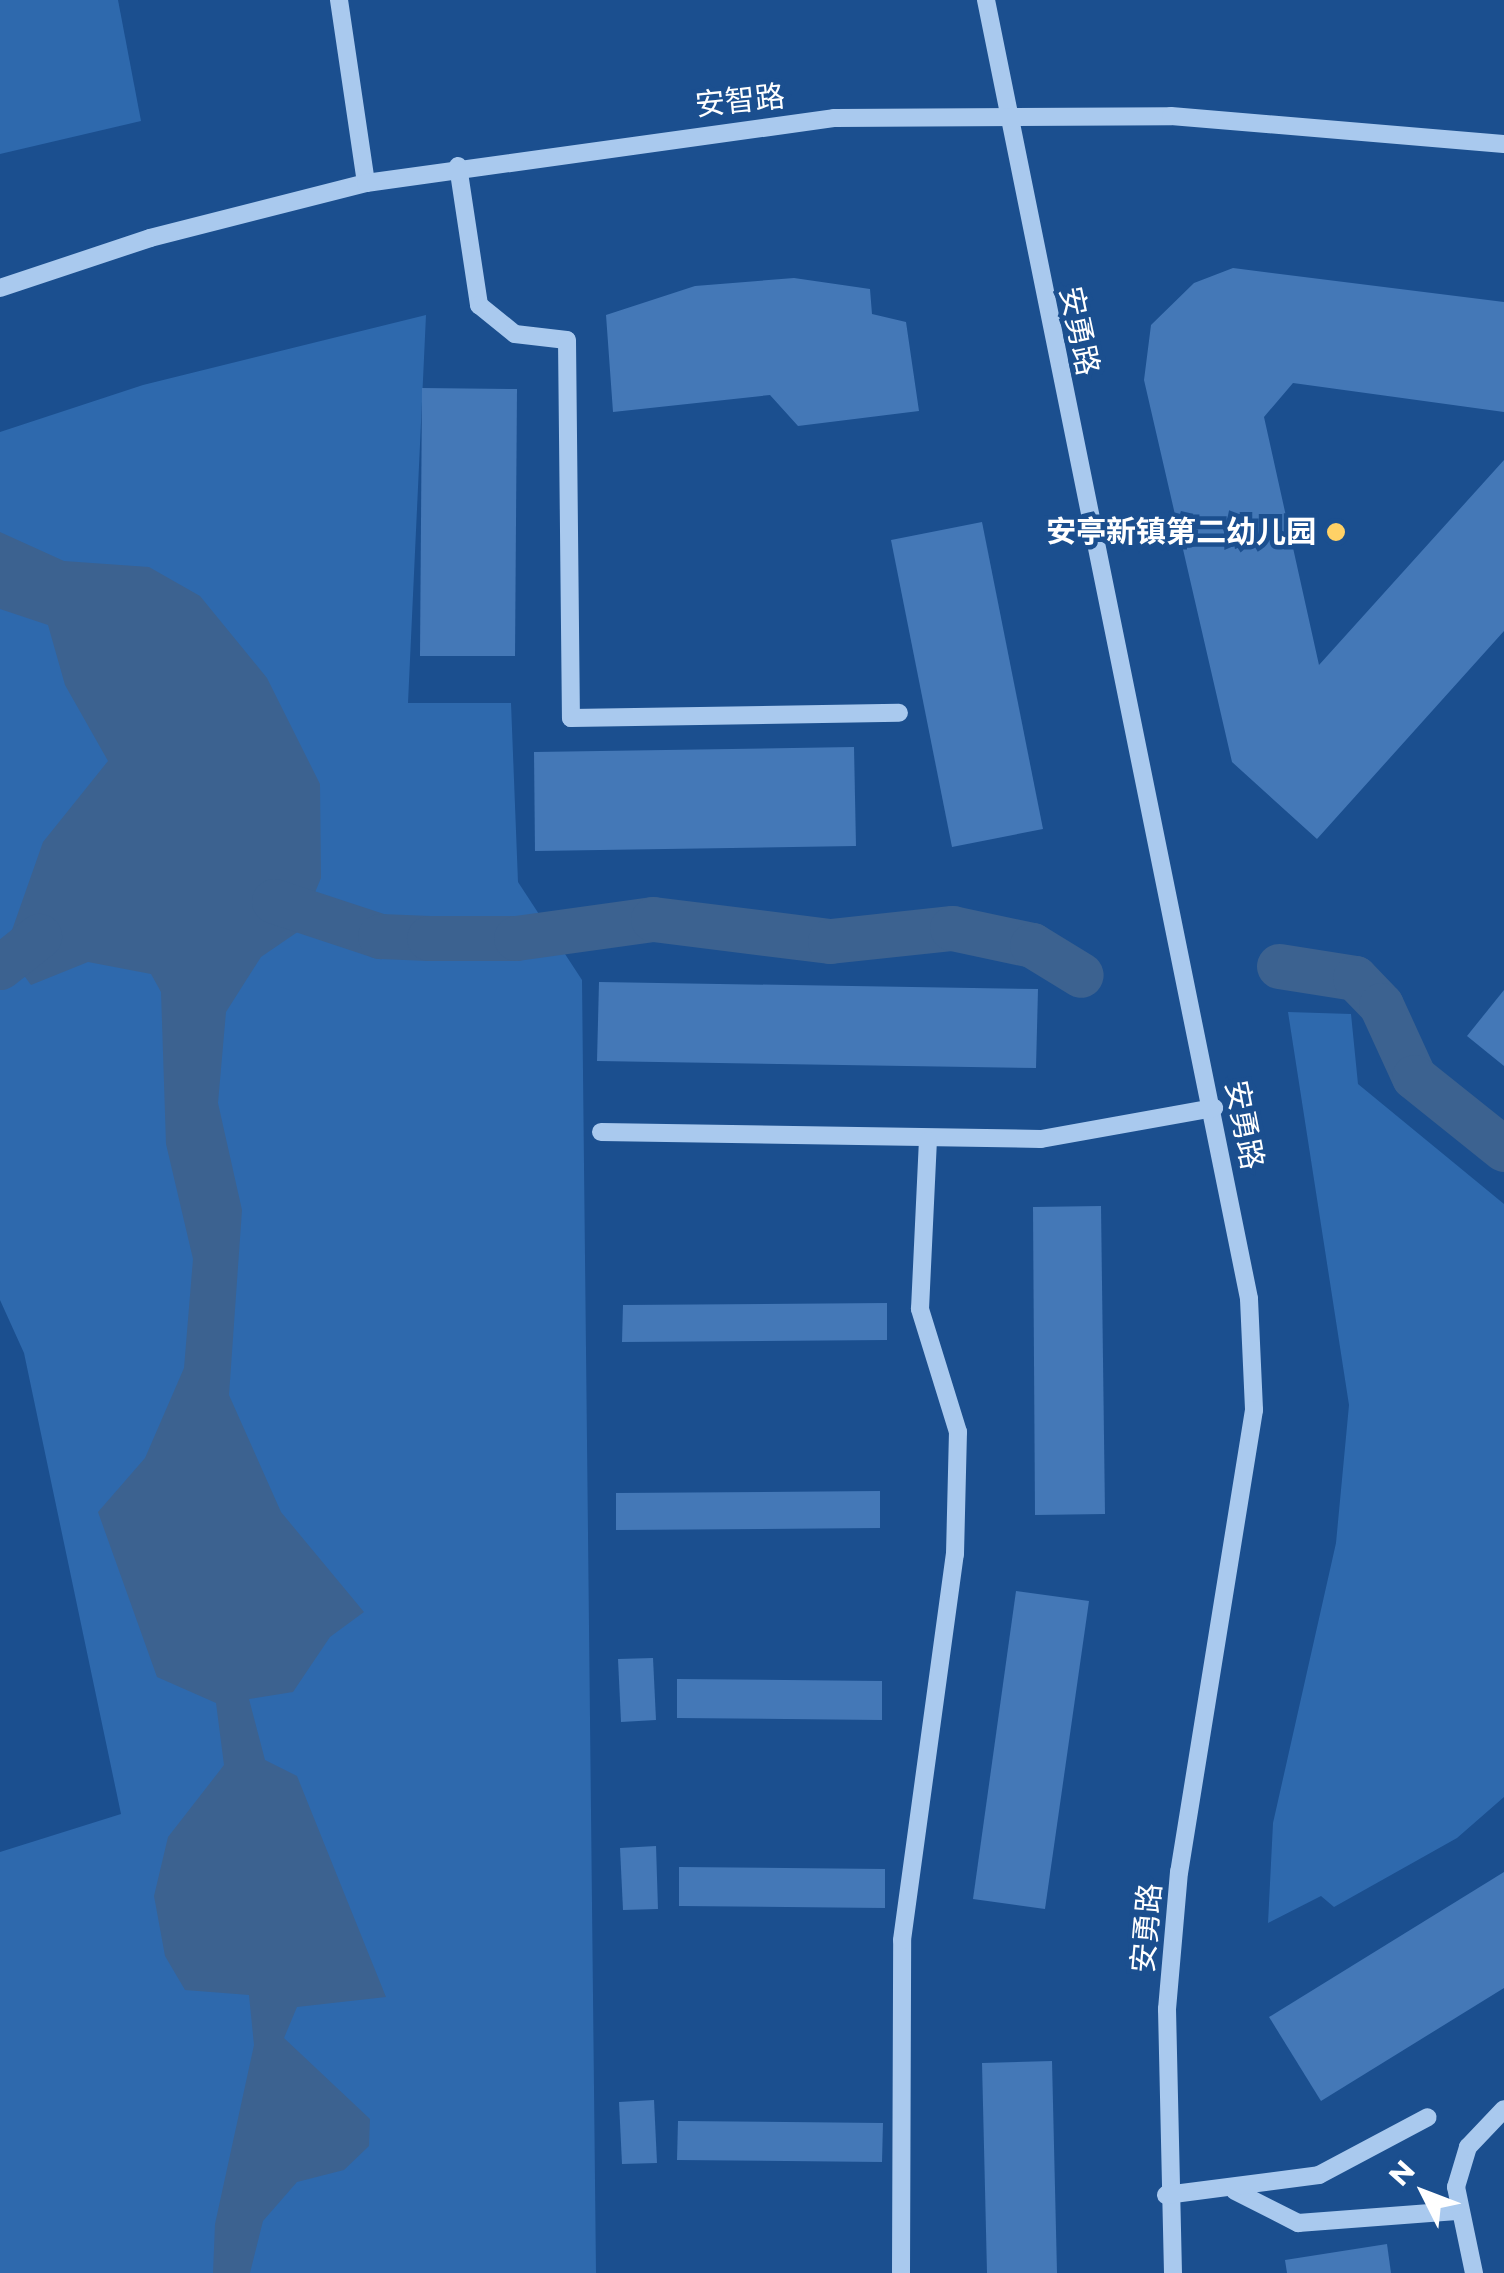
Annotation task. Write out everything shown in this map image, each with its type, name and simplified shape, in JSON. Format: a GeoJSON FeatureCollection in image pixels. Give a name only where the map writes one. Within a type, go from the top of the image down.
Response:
{"type":"FeatureCollection","features":[{"type":"Feature","properties":{"kind":"street"},"geometry":{"type":"LineString","coordinates":[[340,0],[366,184]]}},
{"type":"Feature","properties":{"kind":"street","name":"安勇路"},"geometry":{"type":"LineString","coordinates":[[986,0],[1005,113],[1214,1108],[1249,1299],[1254,1410],[1180,1872],[1166,2195],[1172,2273]]}},
{"type":"Feature","properties":{"kind":"street","name":"安智路"},"geometry":{"type":"LineString","coordinates":[[0,288],[150,238],[366,184],[458,166],[834,118],[1005,113],[1171,116],[1504,144]]}},
{"type":"Feature","properties":{"kind":"street"},"geometry":{"type":"LineString","coordinates":[[458,166],[479,305],[515,334],[567,340],[571,718],[899,713]]}},
{"type":"Feature","properties":{"kind":"street"},"geometry":{"type":"LineString","coordinates":[[601,1132],[928,1141],[1078,1135],[1214,1108]]}},
{"type":"Feature","properties":{"kind":"street"},"geometry":{"type":"LineString","coordinates":[[901,2273],[902,1940],[955,1554],[958,1466],[954,1416],[920,1310],[928,1141]]}},
{"type":"Feature","properties":{"kind":"street"},"geometry":{"type":"LineString","coordinates":[[1474,2273],[1457,2211],[1468,2148],[1504,2109]]}},
{"type":"Feature","properties":{"kind":"street"},"geometry":{"type":"LineString","coordinates":[[1166,2195],[1235,2191],[1334,2170],[1428,2116]]}},
{"type":"Feature","properties":{"kind":"street"},"geometry":{"type":"LineString","coordinates":[[1235,2191],[1298,2223],[1457,2211]]}},
{"type":"Feature","properties":{"kind":"shaded area"},"geometry":{"type":"Polygon","coordinates":[[[0,0],[118,0],[141,121],[0,154],[0,0]]]}},
{"type":"Feature","properties":{"kind":"shaded area"},"geometry":{"type":"Polygon","coordinates":[[[426,315],[408,703],[511,703],[518,882],[582,980],[596,2273],[0,2273],[0,1852],[121,1814],[24,1353],[0,1300],[0,432],[143,385],[426,315]]]}},
{"type":"Feature","properties":{"kind":"shaded area"},"geometry":{"type":"Polygon","coordinates":[[[0,532],[64,561],[149,567],[200,596],[267,678],[320,784],[321,878],[299,931],[261,957],[226,1012],[218,1103],[242,1210],[229,1395],[281,1512],[364,1612],[330,1637],[293,1692],[249,1699],[265,1760],[297,1776],[386,1997],[297,2007],[284,2038],[370,2119],[369,2146],[344,2170],[297,2182],[263,2221],[250,2273],[213,2273],[215,2224],[254,2045],[249,1995],[185,1990],[165,1956],[154,1896],[168,1837],[224,1765],[216,1703],[157,1677],[98,1512],[145,1458],[184,1368],[193,1259],[166,1144],[161,992],[151,974],[88,962],[31,985],[5,950],[43,842],[108,761],[65,685],[48,625],[0,609],[0,532]]]}},
{"type":"Feature","properties":{"kind":"shaded area"},"geometry":{"type":"Polygon","coordinates":[[[1288,1012],[1351,1014],[1358,1084],[1504,1204],[1504,1797],[1457,1838],[1334,1907],[1321,1896],[1268,1923],[1273,1823],[1336,1543],[1349,1405],[1288,1012]]]}},
{"type":"Feature","properties":{"kind":"building"},"geometry":{"type":"Polygon","coordinates":[[[1233,268],[1504,302],[1504,412],[1293,383],[1264,417],[1319,665],[1504,460],[1504,631],[1317,839],[1232,762],[1144,380],[1151,325],[1194,283],[1233,268]]]}},
{"type":"Feature","properties":{"kind":"building"},"geometry":{"type":"Polygon","coordinates":[[[794,278],[870,289],[872,314],[906,322],[919,411],[798,426],[770,395],[613,412],[606,315],[695,286],[794,278]]]}},
{"type":"Feature","properties":{"kind":"building"},"geometry":{"type":"Polygon","coordinates":[[[422,388],[517,389],[515,656],[420,656],[422,388]]]}},
{"type":"Feature","properties":{"kind":"building"},"geometry":{"type":"Polygon","coordinates":[[[982,522],[1043,829],[952,847],[891,540],[982,522]]]}},
{"type":"Feature","properties":{"kind":"building"},"geometry":{"type":"Polygon","coordinates":[[[854,747],[856,846],[535,851],[534,752],[854,747]]]}},
{"type":"Feature","properties":{"kind":"building"},"geometry":{"type":"Polygon","coordinates":[[[599,982],[1038,989],[1036,1068],[597,1061],[599,982]]]}},
{"type":"Feature","properties":{"kind":"building"},"geometry":{"type":"Polygon","coordinates":[[[1504,990],[1504,1066],[1467,1036],[1504,990]]]}},
{"type":"Feature","properties":{"kind":"building"},"geometry":{"type":"Polygon","coordinates":[[[1101,1206],[1105,1514],[1035,1515],[1033,1207],[1101,1206]]]}},
{"type":"Feature","properties":{"kind":"building"},"geometry":{"type":"Polygon","coordinates":[[[887,1303],[887,1340],[622,1342],[623,1305],[887,1303]]]}},
{"type":"Feature","properties":{"kind":"building"},"geometry":{"type":"Polygon","coordinates":[[[880,1491],[880,1528],[616,1530],[616,1493],[880,1491]]]}},
{"type":"Feature","properties":{"kind":"building"},"geometry":{"type":"Polygon","coordinates":[[[1016,1591],[1089,1601],[1045,1909],[973,1899],[1016,1591]]]}},
{"type":"Feature","properties":{"kind":"building"},"geometry":{"type":"Polygon","coordinates":[[[653,1658],[656,1720],[621,1722],[618,1659],[653,1658]]]}},
{"type":"Feature","properties":{"kind":"building"},"geometry":{"type":"Polygon","coordinates":[[[677,1679],[882,1681],[882,1720],[677,1718],[677,1679]]]}},
{"type":"Feature","properties":{"kind":"building"},"geometry":{"type":"Polygon","coordinates":[[[656,1846],[658,1909],[623,1910],[620,1848],[656,1846]]]}},
{"type":"Feature","properties":{"kind":"building"},"geometry":{"type":"Polygon","coordinates":[[[679,1867],[885,1869],[885,1908],[679,1906],[679,1867]]]}},
{"type":"Feature","properties":{"kind":"building"},"geometry":{"type":"Polygon","coordinates":[[[1504,1872],[1504,1988],[1321,2101],[1269,2017],[1504,1872]]]}},
{"type":"Feature","properties":{"kind":"building"},"geometry":{"type":"Polygon","coordinates":[[[1052,2061],[1057,2273],[987,2273],[982,2063],[1052,2061]]]}},
{"type":"Feature","properties":{"kind":"building"},"geometry":{"type":"Polygon","coordinates":[[[654,2100],[657,2163],[622,2164],[619,2102],[654,2100]]]}},
{"type":"Feature","properties":{"kind":"building"},"geometry":{"type":"Polygon","coordinates":[[[678,2121],[883,2123],[882,2162],[677,2160],[678,2121]]]}},
{"type":"Feature","properties":{"kind":"building"},"geometry":{"type":"Polygon","coordinates":[[[1387,2244],[1391,2273],[1287,2273],[1285,2260],[1387,2244]]]}},
{"type":"Feature","properties":{"kind":"waterway"},"geometry":{"type":"LineString","coordinates":[[274,901],[380,936],[429,938],[516,938],[653,919],[830,941],[952,928],[1032,945],[1081,975]]}},
{"type":"Feature","properties":{"kind":"waterway"},"geometry":{"type":"LineString","coordinates":[[0,967],[39,936]]}},
{"type":"Feature","properties":{"kind":"waterway"},"geometry":{"type":"LineString","coordinates":[[1279,966],[1355,978],[1381,1005],[1414,1077],[1504,1149]]}},
{"type":"Feature","properties":{"kind":"place","name":"安亭新镇第二幼儿园"},"geometry":{"type":"Point","coordinates":[1336,532]}}]}
